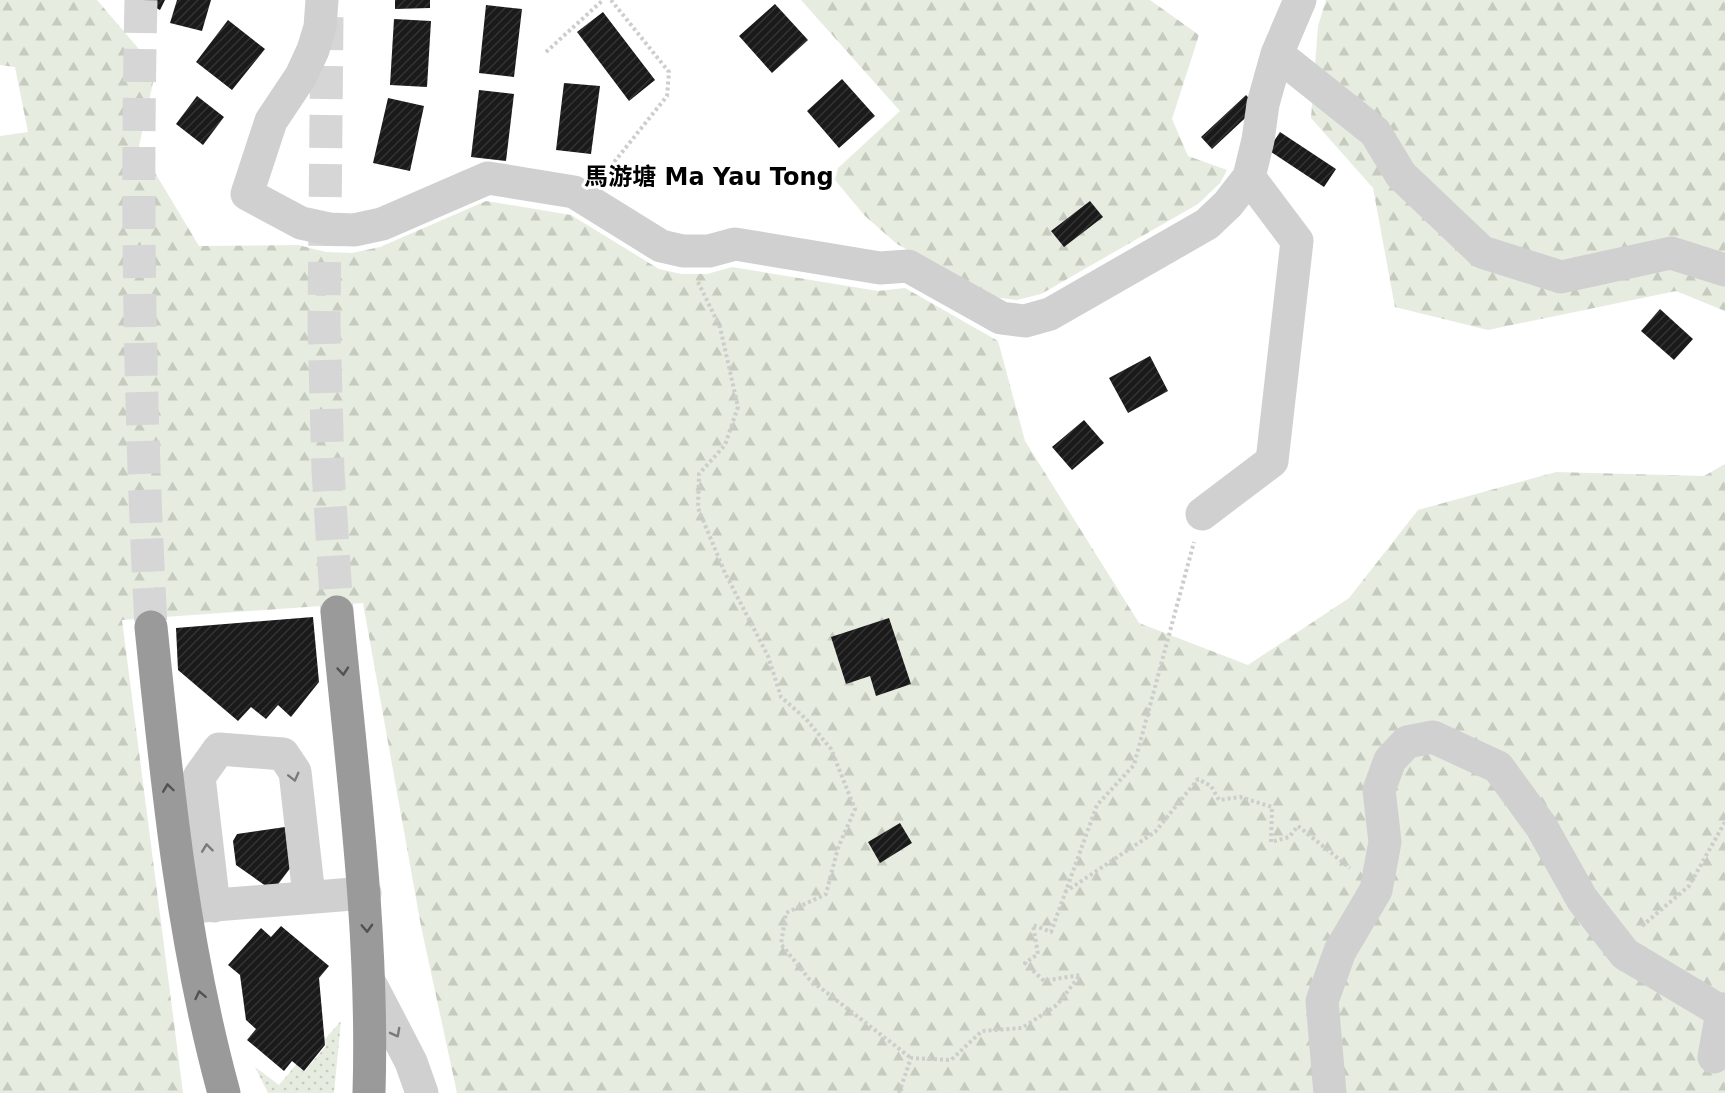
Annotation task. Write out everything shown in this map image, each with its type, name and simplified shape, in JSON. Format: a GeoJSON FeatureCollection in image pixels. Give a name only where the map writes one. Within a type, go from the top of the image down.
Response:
{"type":"FeatureCollection","features":[{"type":"Feature","properties":{"kind":"highway"},"geometry":{"type":"LineString","coordinates":[[337,612],[365,892],[369,981],[369,1093]]}},
{"type":"Feature","properties":{"kind":"highway"},"geometry":{"type":"LineString","coordinates":[[151,627],[166,773],[199,906],[210,1040],[224,1093]]}},
{"type":"Feature","properties":{"kind":"street"},"geometry":{"type":"LineString","coordinates":[[322,0],[320,27],[313,50],[301,76],[271,120],[247,194],[301,222],[329,229],[354,230],[382,224],[488,178],[573,192],[661,246],[683,251],[709,251],[735,244],[880,268],[908,266],[1001,318],[1025,321],[1050,314],[1207,224],[1228,204],[1249,177],[1258,140],[1263,104],[1277,54],[1300,0]]}},
{"type":"Feature","properties":{"kind":"street"},"geometry":{"type":"LineString","coordinates":[[1277,54],[1375,132],[1401,174],[1482,252],[1561,277],[1671,253],[1725,270]]}},
{"type":"Feature","properties":{"kind":"street"},"geometry":{"type":"LineString","coordinates":[[1202,514],[1272,461],[1297,241],[1249,177]]}},
{"type":"Feature","properties":{"kind":"street"},"geometry":{"type":"LineString","coordinates":[[1330,1093],[1322,1001],[1340,951],[1376,890],[1385,842],[1379,790],[1390,760],[1407,742],[1433,737],[1498,767],[1541,826],[1582,899],[1625,954],[1722,1012],[1714,1057]]}},
{"type":"Feature","properties":{"kind":"street"},"geometry":{"type":"LineString","coordinates":[[309,896],[295,772],[284,754],[219,750],[199,777],[199,906],[365,892]]}},
{"type":"Feature","properties":{"kind":"street"},"geometry":{"type":"LineString","coordinates":[[369,981],[411,1062],[422,1093]]}},
{"type":"Feature","properties":{"kind":"path"},"geometry":{"type":"LineString","coordinates":[[546,52],[603,0]]}},
{"type":"Feature","properties":{"kind":"path"},"geometry":{"type":"LineString","coordinates":[[584,199],[667,96],[669,72],[611,0]]}},
{"type":"Feature","properties":{"kind":"path"},"geometry":{"type":"LineString","coordinates":[[683,251],[720,327],[738,407],[725,445],[699,474],[698,508],[725,573],[768,656],[781,697],[806,719],[831,749],[855,809],[838,848],[826,894],[786,913],[781,944],[809,979],[911,1058],[951,1060],[982,1031],[1022,1028],[1057,1005],[1080,975],[1044,981],[1025,963],[1038,954],[1033,925],[1051,932],[1096,805],[1134,765],[1202,514]]}},
{"type":"Feature","properties":{"kind":"path"},"geometry":{"type":"LineString","coordinates":[[1064,893],[1155,832],[1198,779],[1210,786],[1219,800],[1240,796],[1272,807],[1271,842],[1289,837],[1298,825],[1376,890]]}},
{"type":"Feature","properties":{"kind":"path"},"geometry":{"type":"LineString","coordinates":[[1642,926],[1689,886],[1725,822]]}},
{"type":"Feature","properties":{"kind":"path"},"geometry":{"type":"LineString","coordinates":[[899,1093],[911,1058]]}},
{"type":"Feature","properties":{"kind":"green space"},"geometry":{"type":"Polygon","coordinates":[[[0,0],[97,0],[156,69],[139,146],[199,246],[298,245],[326,252],[352,253],[380,247],[486,201],[571,215],[659,269],[681,274],[707,274],[732,267],[878,291],[905,288],[998,341],[1025,441],[1139,623],[1248,665],[1349,598],[1418,510],[1556,472],[1704,476],[1725,464],[1725,1093],[457,1093],[421,926],[363,603],[122,620],[183,1093],[0,1093],[0,136],[28,132],[15,67],[0,65],[0,0]]]}},
{"type":"Feature","properties":{"kind":"green space"},"geometry":{"type":"Polygon","coordinates":[[[801,0],[1150,0],[1199,35],[1172,119],[1188,156],[1227,170],[1220,183],[1198,204],[1041,294],[1017,300],[992,297],[897,244],[865,216],[835,180],[838,168],[900,111],[801,0]]]}},
{"type":"Feature","properties":{"kind":"green space"},"geometry":{"type":"Polygon","coordinates":[[[1326,0],[1725,0],[1725,311],[1676,291],[1488,330],[1395,307],[1373,188],[1311,118],[1318,26],[1326,0]]]}},
{"type":"Feature","properties":{"kind":"green space"},"geometry":{"type":"Polygon","coordinates":[[[341,1021],[334,1093],[268,1093],[255,1067],[279,1085],[296,1065],[304,1072],[326,1046],[325,1039],[341,1021]]]}},
{"type":"Feature","properties":{"kind":"building"},"geometry":{"type":"Polygon","coordinates":[[[141,0],[165,0],[160,10],[141,0]]]}},
{"type":"Feature","properties":{"kind":"building"},"geometry":{"type":"Polygon","coordinates":[[[177,0],[211,0],[202,31],[170,23],[177,0]]]}},
{"type":"Feature","properties":{"kind":"building"},"geometry":{"type":"Polygon","coordinates":[[[395,0],[430,0],[430,8],[395,9],[395,0]]]}},
{"type":"Feature","properties":{"kind":"building"},"geometry":{"type":"Polygon","coordinates":[[[775,4],[808,40],[772,73],[739,36],[775,4]]]}},
{"type":"Feature","properties":{"kind":"building"},"geometry":{"type":"Polygon","coordinates":[[[486,5],[522,9],[514,77],[479,73],[486,5]]]}},
{"type":"Feature","properties":{"kind":"building"},"geometry":{"type":"Polygon","coordinates":[[[603,12],[655,80],[629,101],[577,32],[603,12]]]}},
{"type":"Feature","properties":{"kind":"building"},"geometry":{"type":"Polygon","coordinates":[[[394,19],[431,21],[427,87],[390,85],[394,19]]]}},
{"type":"Feature","properties":{"kind":"building"},"geometry":{"type":"Polygon","coordinates":[[[228,20],[265,49],[232,90],[196,62],[228,20]]]}},
{"type":"Feature","properties":{"kind":"building"},"geometry":{"type":"Polygon","coordinates":[[[842,79],[875,116],[839,148],[807,111],[842,79]]]}},
{"type":"Feature","properties":{"kind":"building"},"geometry":{"type":"Polygon","coordinates":[[[564,83],[600,86],[591,154],[556,150],[564,83]]]}},
{"type":"Feature","properties":{"kind":"building"},"geometry":{"type":"Polygon","coordinates":[[[479,90],[514,94],[506,161],[471,157],[479,90]]]}},
{"type":"Feature","properties":{"kind":"building"},"geometry":{"type":"Polygon","coordinates":[[[1246,95],[1257,107],[1212,149],[1201,137],[1246,95]]]}},
{"type":"Feature","properties":{"kind":"building"},"geometry":{"type":"Polygon","coordinates":[[[197,96],[224,117],[203,145],[176,124],[197,96]]]}},
{"type":"Feature","properties":{"kind":"building"},"geometry":{"type":"Polygon","coordinates":[[[388,98],[424,106],[410,171],[373,163],[388,98]]]}},
{"type":"Feature","properties":{"kind":"building"},"geometry":{"type":"Polygon","coordinates":[[[1280,132],[1336,169],[1324,187],[1268,150],[1280,132]]]}},
{"type":"Feature","properties":{"kind":"building"},"geometry":{"type":"Polygon","coordinates":[[[1090,201],[1103,217],[1064,247],[1051,231],[1090,201]]]}},
{"type":"Feature","properties":{"kind":"building"},"geometry":{"type":"Polygon","coordinates":[[[1660,309],[1693,339],[1674,360],[1641,331],[1660,309]]]}},
{"type":"Feature","properties":{"kind":"building"},"geometry":{"type":"Polygon","coordinates":[[[1150,356],[1168,391],[1128,413],[1109,378],[1150,356]]]}},
{"type":"Feature","properties":{"kind":"building"},"geometry":{"type":"Polygon","coordinates":[[[1084,420],[1104,443],[1072,470],[1052,447],[1084,420]]]}},
{"type":"Feature","properties":{"kind":"building"},"geometry":{"type":"Polygon","coordinates":[[[313,617],[319,682],[291,717],[278,705],[266,719],[251,707],[238,721],[178,670],[176,628],[313,617]]]}},
{"type":"Feature","properties":{"kind":"building"},"geometry":{"type":"Polygon","coordinates":[[[889,618],[911,684],[876,696],[870,676],[846,684],[831,637],[889,618]]]}},
{"type":"Feature","properties":{"kind":"building"},"geometry":{"type":"Polygon","coordinates":[[[900,823],[912,843],[880,863],[868,842],[900,823]]]}},
{"type":"Feature","properties":{"kind":"building"},"geometry":{"type":"Polygon","coordinates":[[[292,826],[300,855],[273,891],[236,865],[233,841],[237,834],[292,826]]]}},
{"type":"Feature","properties":{"kind":"building"},"geometry":{"type":"Polygon","coordinates":[[[281,926],[329,966],[319,978],[325,1045],[304,1071],[292,1061],[284,1071],[247,1040],[256,1029],[246,1020],[240,975],[228,965],[261,928],[271,937],[281,926]]]}},
{"type":"Feature","properties":{"kind":"tunnel"},"geometry":{"type":"LineString","coordinates":[[141,0],[140,314],[151,627]]}},
{"type":"Feature","properties":{"kind":"tunnel"},"geometry":{"type":"LineString","coordinates":[[327,17],[324,325],[328,471],[337,612]]}},
{"type":"Feature","properties":{"kind":"district","name":"馬游塘 Ma Yau Tong"},"geometry":{"type":"Point","coordinates":[709,177]}}]}
